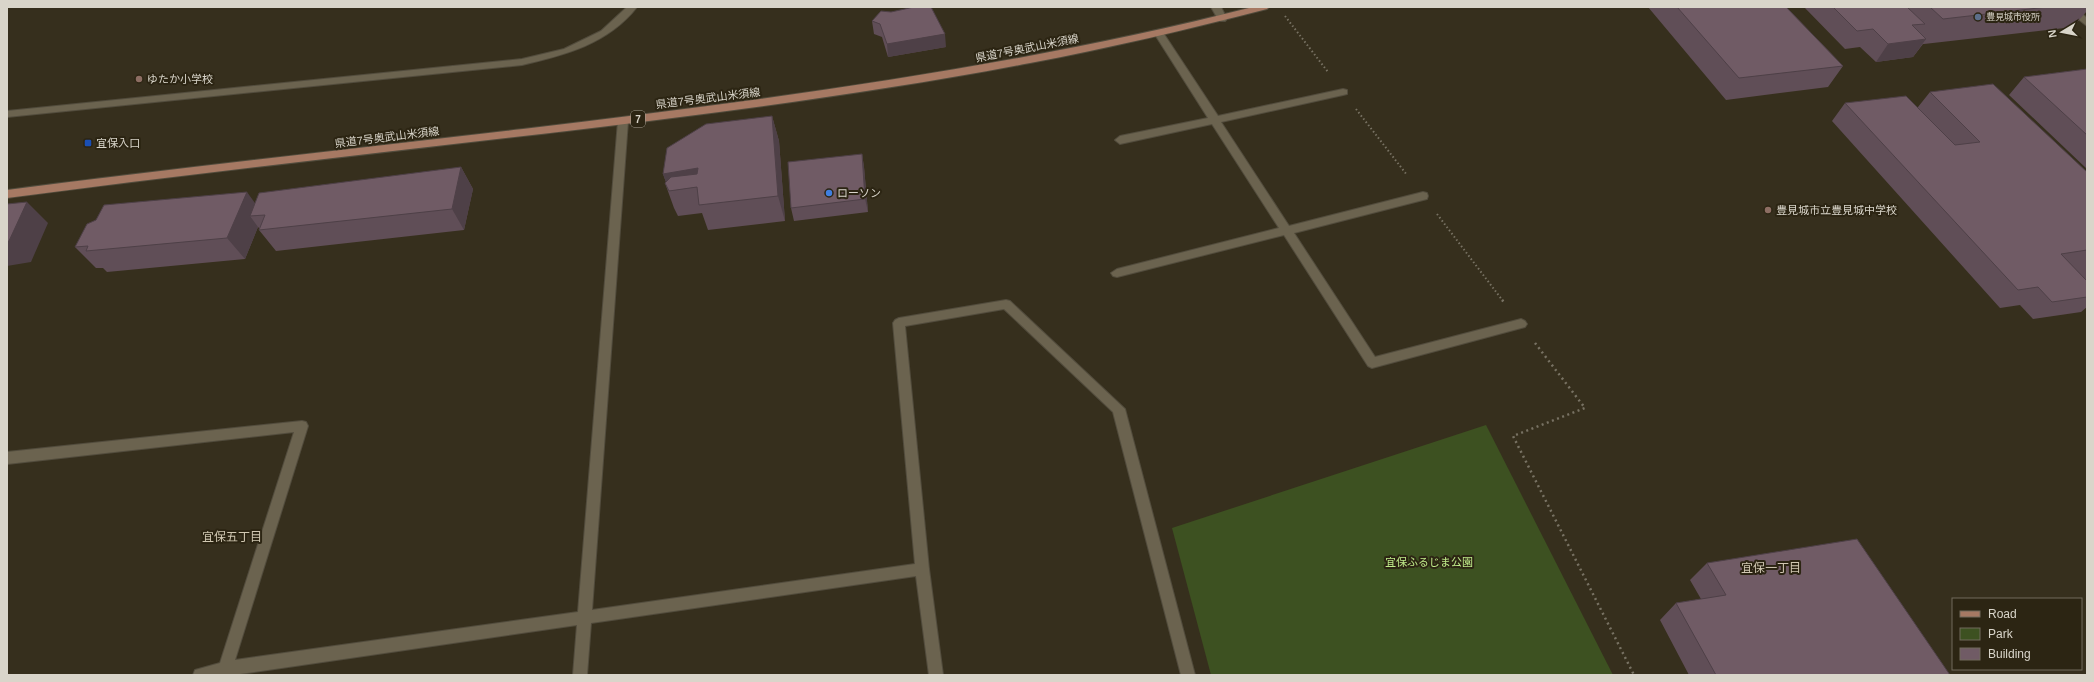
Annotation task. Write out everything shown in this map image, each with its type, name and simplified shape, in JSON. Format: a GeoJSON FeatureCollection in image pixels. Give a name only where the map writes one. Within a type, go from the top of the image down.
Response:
{"type":"FeatureCollection","features":[{"type":"Feature","properties":{"kind":"main road","name":"県道7号奥武山米須線"},"geometry":{"type":"LineString","coordinates":[[7,194],[761,103],[918,80],[1038,59],[1222,19],[1264,7]]}},
{"type":"Feature","properties":{"kind":"street"},"geometry":{"type":"LineString","coordinates":[[7,114],[522,62],[567,51],[604,33],[632,7]]}},
{"type":"Feature","properties":{"kind":"street"},"geometry":{"type":"LineString","coordinates":[[1216,7],[1222,19]]}},
{"type":"Feature","properties":{"kind":"street"},"geometry":{"type":"LineString","coordinates":[[2068,7],[2087,23]]}},
{"type":"Feature","properties":{"kind":"street"},"geometry":{"type":"LineString","coordinates":[[1159,33],[1372,363],[1521,324]]}},
{"type":"Feature","properties":{"kind":"street"},"geometry":{"type":"LineString","coordinates":[[1120,140],[1343,92]]}},
{"type":"Feature","properties":{"kind":"street"},"geometry":{"type":"LineString","coordinates":[[580,675],[623,120]]}},
{"type":"Feature","properties":{"kind":"street"},"geometry":{"type":"LineString","coordinates":[[1117,273],[1423,196]]}},
{"type":"Feature","properties":{"kind":"street"},"geometry":{"type":"LineString","coordinates":[[936,675],[922,569],[899,323],[1006,304],[1119,409],[1188,675]]}},
{"type":"Feature","properties":{"kind":"street"},"geometry":{"type":"LineString","coordinates":[[7,458],[302,426],[225,670]]}},
{"type":"Feature","properties":{"kind":"street"},"geometry":{"type":"LineString","coordinates":[[200,675],[225,670],[922,569]]}},
{"type":"Feature","properties":{"kind":"green space","name":"宜保ふるじま公園"},"geometry":{"type":"Polygon","coordinates":[[[1486,425],[1613,675],[1211,675],[1172,528],[1486,425]]]}},
{"type":"Feature","properties":{"kind":"building"},"geometry":{"type":"Polygon","coordinates":[[[914,7],[931,7],[945,34],[887,44],[880,24],[872,21],[881,11],[891,12],[914,7]]]}},
{"type":"Feature","properties":{"kind":"building"},"geometry":{"type":"Polygon","coordinates":[[[1677,7],[1786,7],[1843,66],[1739,78],[1677,7]]]}},
{"type":"Feature","properties":{"kind":"building"},"geometry":{"type":"Polygon","coordinates":[[[1833,7],[1907,7],[1925,24],[1912,25],[1926,39],[1888,44],[1873,29],[1857,31],[1833,7]]]}},
{"type":"Feature","properties":{"kind":"building"},"geometry":{"type":"Polygon","coordinates":[[[1930,7],[2047,7],[1943,19],[1930,7]]]}},
{"type":"Feature","properties":{"kind":"building"},"geometry":{"type":"Polygon","coordinates":[[[2087,69],[2087,135],[2024,77],[2087,69]]]}},
{"type":"Feature","properties":{"kind":"building"},"geometry":{"type":"Polygon","coordinates":[[[1993,84],[2087,172],[2087,250],[2061,254],[2087,281],[2087,297],[2052,302],[2038,287],[2018,290],[1845,103],[1906,96],[1955,145],[1980,142],[1930,92],[1993,84]]]}},
{"type":"Feature","properties":{"kind":"building"},"geometry":{"type":"Polygon","coordinates":[[[772,116],[778,196],[699,205],[697,187],[669,191],[665,183],[671,177],[697,174],[698,168],[663,174],[667,148],[706,124],[772,116]]]}},
{"type":"Feature","properties":{"kind":"building","name":"ローソン"},"geometry":{"type":"Polygon","coordinates":[[[862,154],[865,199],[791,208],[788,162],[862,154]]]}},
{"type":"Feature","properties":{"kind":"building"},"geometry":{"type":"Polygon","coordinates":[[[461,167],[452,209],[259,230],[265,215],[250,216],[259,193],[461,167]]]}},
{"type":"Feature","properties":{"kind":"building"},"geometry":{"type":"Polygon","coordinates":[[[247,192],[227,238],[86,251],[88,246],[75,247],[87,224],[96,220],[104,205],[247,192]]]}},
{"type":"Feature","properties":{"kind":"building"},"geometry":{"type":"Polygon","coordinates":[[[27,202],[9,241],[7,242],[7,204],[27,202]]]}},
{"type":"Feature","properties":{"kind":"building"},"geometry":{"type":"Polygon","coordinates":[[[1857,539],[1950,675],[1716,675],[1676,603],[1726,595],[1707,563],[1857,539]]]}},
{"type":"Feature","properties":{"kind":"place","name":"豊見城市役所"},"geometry":{"type":"Point","coordinates":[1978,17]}},
{"type":"Feature","properties":{"kind":"place","name":"ゆたか小学校"},"geometry":{"type":"Point","coordinates":[139,79]}},
{"type":"Feature","properties":{"kind":"place","name":"宜保入口"},"geometry":{"type":"Point","coordinates":[88,143]}},
{"type":"Feature","properties":{"kind":"place","name":"ローソン"},"geometry":{"type":"Point","coordinates":[829,193]}},
{"type":"Feature","properties":{"kind":"place","name":"豊見城市立豊見城中学校"},"geometry":{"type":"Point","coordinates":[1768,210]}},
{"type":"Feature","properties":{"kind":"district","name":"宜保五丁目"},"geometry":{"type":"Point","coordinates":[232,537]}},
{"type":"Feature","properties":{"kind":"district","name":"宜保一丁目"},"geometry":{"type":"Point","coordinates":[1771,568]}}]}
